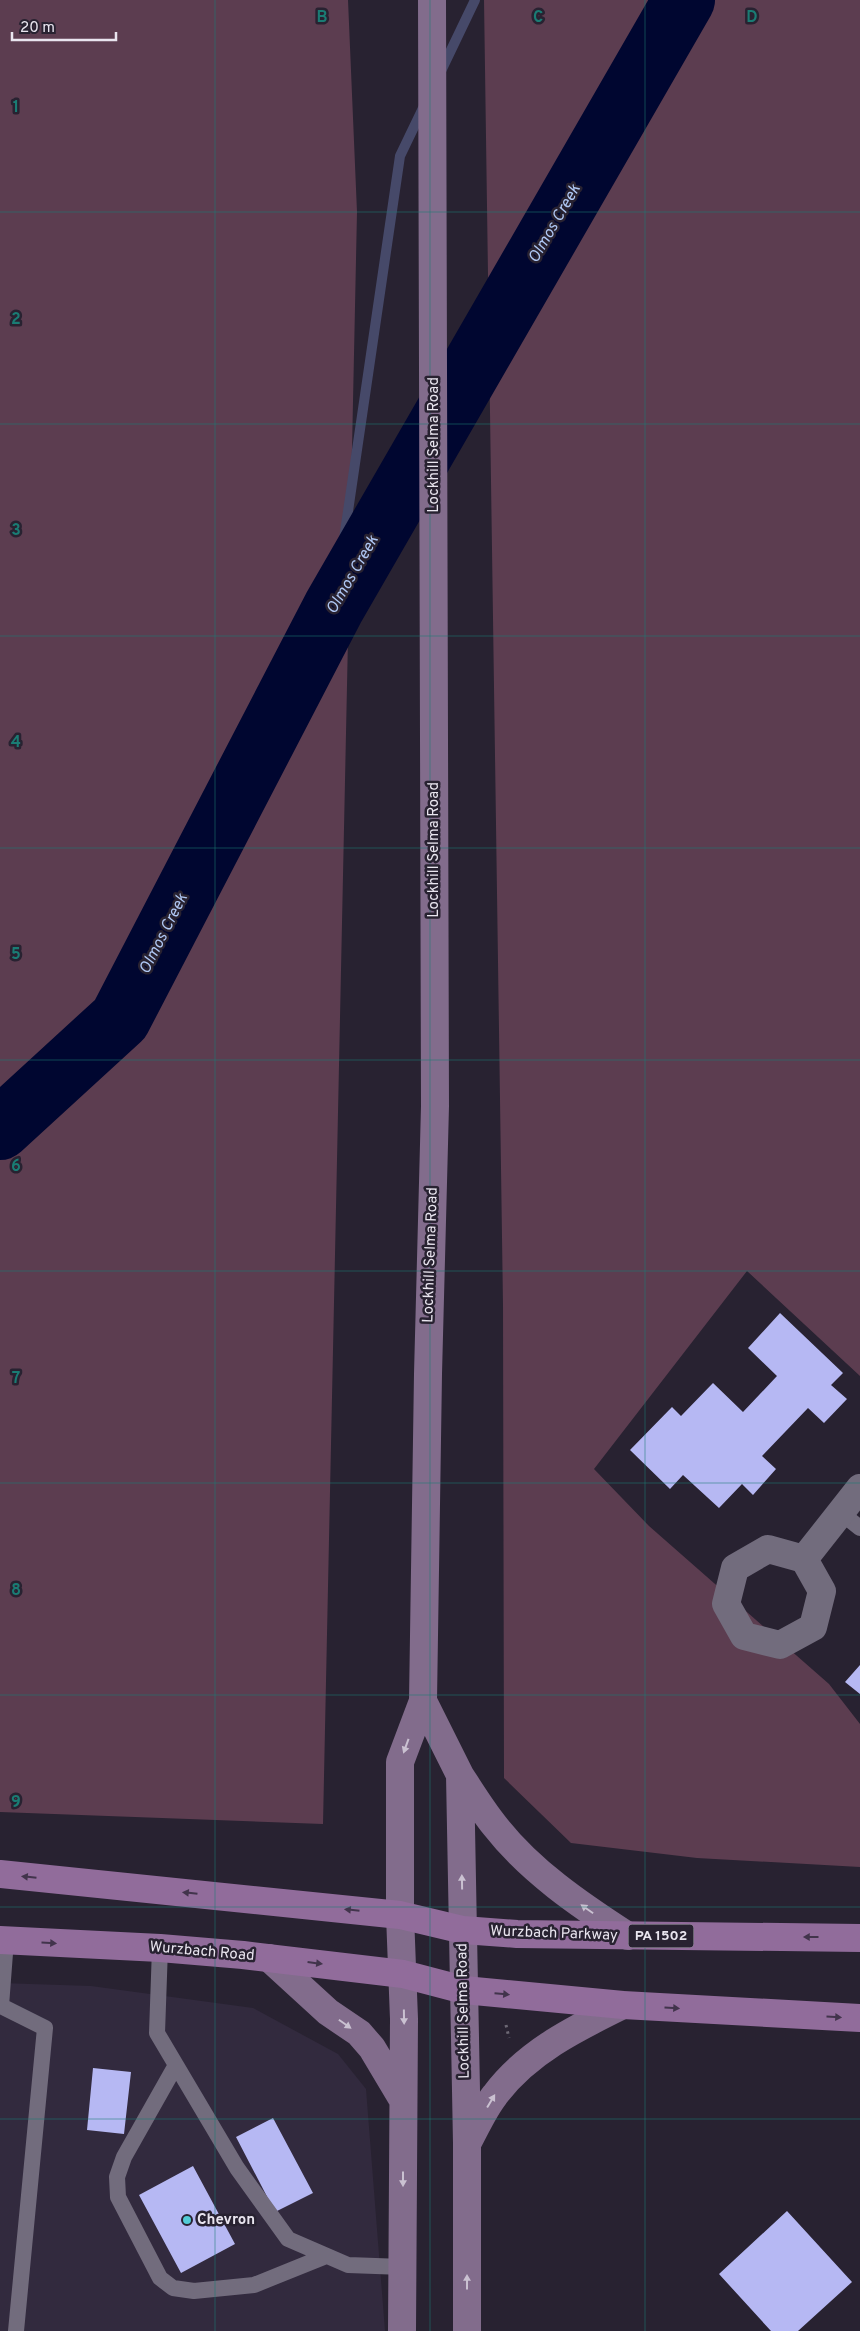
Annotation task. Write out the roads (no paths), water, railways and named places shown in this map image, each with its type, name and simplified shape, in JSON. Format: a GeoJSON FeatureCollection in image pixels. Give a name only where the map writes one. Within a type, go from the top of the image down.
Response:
{"type":"FeatureCollection","features":[{"type":"Feature","properties":{"kind":"main road","name":"Lockhill Selma Road"},"geometry":{"type":"LineString","coordinates":[[402,2331],[404,2102],[403,1974],[400,1915],[400,1762],[423,1701],[428,1374],[435,1106],[432,0]]}},
{"type":"Feature","properties":{"kind":"main road","name":"Lockhill Selma Road"},"geometry":{"type":"LineString","coordinates":[[423,1701],[460,1775],[467,2143],[467,2331]]}},
{"type":"Feature","properties":{"kind":"main road"},"geometry":{"type":"LineString","coordinates":[[460,1775],[495,1827],[528,1861],[587,1910],[628,1936]]}},
{"type":"Feature","properties":{"kind":"main road"},"geometry":{"type":"LineString","coordinates":[[0,1874],[400,1915]]}},
{"type":"Feature","properties":{"kind":"main road","name":"Wurzbach Parkway"},"geometry":{"type":"LineString","coordinates":[[400,1915],[463,1930],[628,1936],[860,1938]]}},
{"type":"Feature","properties":{"kind":"main road","name":"Wurzbach Road"},"geometry":{"type":"LineString","coordinates":[[3,1940],[160,1948],[268,1958],[403,1974]]}},
{"type":"Feature","properties":{"kind":"main road"},"geometry":{"type":"LineString","coordinates":[[268,1958],[328,2012],[359,2033],[372,2048],[404,2102]]}},
{"type":"Feature","properties":{"kind":"main road"},"geometry":{"type":"LineString","coordinates":[[403,1974],[464,1990],[623,2005],[860,2018]]}},
{"type":"Feature","properties":{"kind":"main road"},"geometry":{"type":"LineString","coordinates":[[467,2143],[494,2095],[526,2062],[573,2030],[623,2005]]}},
{"type":"Feature","properties":{"kind":"street"},"geometry":{"type":"LineString","coordinates":[[804,1558],[850,1520],[860,1488]]}},
{"type":"Feature","properties":{"kind":"lane"},"geometry":{"type":"LineString","coordinates":[[3,1940],[0,2006],[45,2028],[16,2331]]}},
{"type":"Feature","properties":{"kind":"lane"},"geometry":{"type":"LineString","coordinates":[[160,1948],[157,2033],[236,2168],[288,2239],[348,2265],[403,2267]]}},
{"type":"Feature","properties":{"kind":"lane"},"geometry":{"type":"LineString","coordinates":[[176,2065],[124,2157],[117,2177],[118,2197],[160,2278],[173,2288],[194,2291],[254,2285],[326,2256]]}},
{"type":"Feature","properties":{"kind":"waterway"},"geometry":{"type":"LineString","coordinates":[[441,71],[475,0]]}},
{"type":"Feature","properties":{"kind":"waterway","name":"Olmos Creek"},"geometry":{"type":"LineString","coordinates":[[0,1129],[120,1019],[334,607],[684,0]]}},
{"type":"Feature","properties":{"kind":"waterway"},"geometry":{"type":"LineString","coordinates":[[334,607],[400,156],[425,104]]}},
{"type":"Feature","properties":{"kind":"place","name":"Chevron"},"geometry":{"type":"Point","coordinates":[187,2220]}}]}
